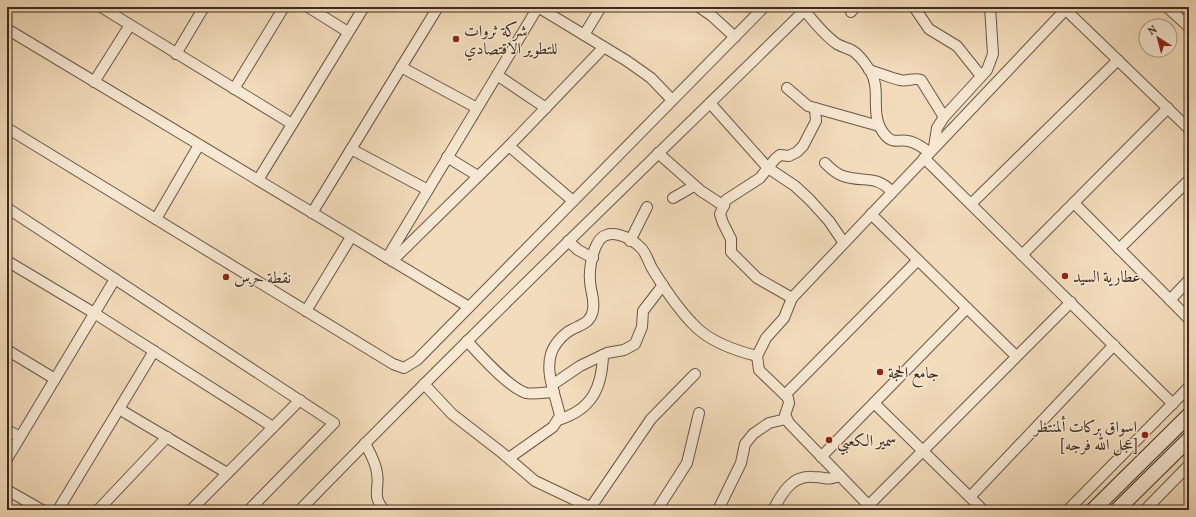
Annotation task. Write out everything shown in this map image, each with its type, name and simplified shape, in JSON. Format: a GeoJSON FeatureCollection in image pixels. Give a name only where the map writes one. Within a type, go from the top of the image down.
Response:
{"type":"FeatureCollection","features":[{"type":"Feature","properties":{"kind":"main road"},"geometry":{"type":"LineString","coordinates":[[1093,510],[1189,415]]}},
{"type":"Feature","properties":{"kind":"main road"},"geometry":{"type":"LineString","coordinates":[[1117,510],[1186,442],[1179,436],[1170,433]]}},
{"type":"Feature","properties":{"kind":"street"},"geometry":{"type":"LineString","coordinates":[[101,7],[292,124]]}},
{"type":"Feature","properties":{"kind":"street"},"geometry":{"type":"LineString","coordinates":[[176,54],[204,7]]}},
{"type":"Feature","properties":{"kind":"street"},"geometry":{"type":"LineString","coordinates":[[234,89],[284,7]]}},
{"type":"Feature","properties":{"kind":"street"},"geometry":{"type":"LineString","coordinates":[[308,7],[348,32]]}},
{"type":"Feature","properties":{"kind":"street"},"geometry":{"type":"LineString","coordinates":[[258,180],[364,7]]}},
{"type":"Feature","properties":{"kind":"street"},"geometry":{"type":"LineString","coordinates":[[312,213],[438,7]]}},
{"type":"Feature","properties":{"kind":"street"},"geometry":{"type":"LineString","coordinates":[[390,259],[447,157],[538,7],[604,47],[651,78],[672,100]]}},
{"type":"Feature","properties":{"kind":"street"},"geometry":{"type":"LineString","coordinates":[[584,35],[601,7]]}},
{"type":"Feature","properties":{"kind":"street"},"geometry":{"type":"LineString","coordinates":[[699,7],[712,16],[734,37]]}},
{"type":"Feature","properties":{"kind":"street"},"geometry":{"type":"LineString","coordinates":[[7,128],[393,364],[404,368],[417,360],[764,7]]}},
{"type":"Feature","properties":{"kind":"street"},"geometry":{"type":"LineString","coordinates":[[914,7],[929,29],[957,46],[981,76]]}},
{"type":"Feature","properties":{"kind":"street"},"geometry":{"type":"LineString","coordinates":[[929,153],[937,128],[944,117],[987,70],[993,54],[990,7]]}},
{"type":"Feature","properties":{"kind":"street"},"geometry":{"type":"LineString","coordinates":[[1070,302],[923,451],[871,508],[786,419],[785,415],[789,403],[785,395],[759,370],[757,356],[766,338],[784,318],[792,298],[1067,8],[1189,129]]}},
{"type":"Feature","properties":{"kind":"street"},"geometry":{"type":"LineString","coordinates":[[1171,8],[1189,28]]}},
{"type":"Feature","properties":{"kind":"street"},"geometry":{"type":"LineString","coordinates":[[300,510],[467,341],[806,9],[836,44],[854,52],[865,62],[876,88],[874,107],[879,126],[886,137],[900,142],[907,140],[915,143],[929,153],[971,204],[1173,404]]}},
{"type":"Feature","properties":{"kind":"street"},"geometry":{"type":"LineString","coordinates":[[94,82],[130,24]]}},
{"type":"Feature","properties":{"kind":"street"},"geometry":{"type":"LineString","coordinates":[[7,29],[468,307]]}},
{"type":"Feature","properties":{"kind":"street"},"geometry":{"type":"LineString","coordinates":[[390,259],[509,146],[604,47]]}},
{"type":"Feature","properties":{"kind":"street"},"geometry":{"type":"LineString","coordinates":[[971,204],[1118,60]]}},
{"type":"Feature","properties":{"kind":"street"},"geometry":{"type":"LineString","coordinates":[[401,67],[477,108]]}},
{"type":"Feature","properties":{"kind":"street"},"geometry":{"type":"LineString","coordinates":[[869,70],[884,74],[897,80],[903,81],[917,78],[922,80],[944,117]]}},
{"type":"Feature","properties":{"kind":"street"},"geometry":{"type":"LineString","coordinates":[[497,75],[546,108]]}},
{"type":"Feature","properties":{"kind":"street"},"geometry":{"type":"LineString","coordinates":[[787,88],[808,106],[879,126]]}},
{"type":"Feature","properties":{"kind":"street"},"geometry":{"type":"LineString","coordinates":[[710,103],[768,168],[795,186],[810,200],[829,221],[844,243]]}},
{"type":"Feature","properties":{"kind":"street"},"geometry":{"type":"LineString","coordinates":[[792,298],[757,278],[730,252],[731,239],[720,214],[726,200],[760,178],[780,155],[789,156],[797,152],[803,146],[816,121],[815,108]]}},
{"type":"Feature","properties":{"kind":"street"},"geometry":{"type":"LineString","coordinates":[[1022,255],[1168,108]]}},
{"type":"Feature","properties":{"kind":"street"},"geometry":{"type":"LineString","coordinates":[[156,218],[199,145]]}},
{"type":"Feature","properties":{"kind":"street"},"geometry":{"type":"LineString","coordinates":[[509,146],[573,200]]}},
{"type":"Feature","properties":{"kind":"street"},"geometry":{"type":"LineString","coordinates":[[351,149],[428,190]]}},
{"type":"Feature","properties":{"kind":"street"},"geometry":{"type":"LineString","coordinates":[[658,153],[694,186],[724,206]]}},
{"type":"Feature","properties":{"kind":"street"},"geometry":{"type":"LineString","coordinates":[[447,157],[478,176]]}},
{"type":"Feature","properties":{"kind":"street"},"geometry":{"type":"LineString","coordinates":[[825,163],[841,176],[853,179],[877,180],[892,192]]}},
{"type":"Feature","properties":{"kind":"street"},"geometry":{"type":"LineString","coordinates":[[1119,249],[1189,180]]}},
{"type":"Feature","properties":{"kind":"street"},"geometry":{"type":"LineString","coordinates":[[673,198],[694,186]]}},
{"type":"Feature","properties":{"kind":"street"},"geometry":{"type":"LineString","coordinates":[[1074,203],[1189,319]]}},
{"type":"Feature","properties":{"kind":"street"},"geometry":{"type":"LineString","coordinates":[[630,240],[647,207]]}},
{"type":"Feature","properties":{"kind":"street"},"geometry":{"type":"LineString","coordinates":[[7,208],[334,423],[249,510]]}},
{"type":"Feature","properties":{"kind":"street"},"geometry":{"type":"LineString","coordinates":[[871,214],[1016,356]]}},
{"type":"Feature","properties":{"kind":"street"},"geometry":{"type":"LineString","coordinates":[[509,458],[554,427],[560,416],[550,379],[552,354],[560,339],[572,329],[587,322],[592,314],[594,303],[590,279],[593,258],[596,244],[608,233],[617,234],[630,240],[642,250],[686,317],[699,330],[739,352],[757,356]]}},
{"type":"Feature","properties":{"kind":"street"},"geometry":{"type":"LineString","coordinates":[[306,310],[351,236]]}},
{"type":"Feature","properties":{"kind":"street"},"geometry":{"type":"LineString","coordinates":[[568,241],[578,250],[593,258]]}},
{"type":"Feature","properties":{"kind":"street"},"geometry":{"type":"LineString","coordinates":[[785,395],[918,260]]}},
{"type":"Feature","properties":{"kind":"street"},"geometry":{"type":"LineString","coordinates":[[7,261],[94,313],[273,427]]}},
{"type":"Feature","properties":{"kind":"street"},"geometry":{"type":"LineString","coordinates":[[7,459],[115,278]]}},
{"type":"Feature","properties":{"kind":"street"},"geometry":{"type":"LineString","coordinates":[[1170,300],[1189,280]]}},
{"type":"Feature","properties":{"kind":"street"},"geometry":{"type":"LineString","coordinates":[[467,341],[484,360],[512,384],[526,393],[553,389],[580,366],[603,355],[624,350],[635,344],[642,327],[643,311],[664,285]]}},
{"type":"Feature","properties":{"kind":"street"},"geometry":{"type":"LineString","coordinates":[[821,457],[967,308]]}},
{"type":"Feature","properties":{"kind":"street"},"geometry":{"type":"LineString","coordinates":[[970,497],[1114,345]]}},
{"type":"Feature","properties":{"kind":"street"},"geometry":{"type":"LineString","coordinates":[[7,350],[55,379]]}},
{"type":"Feature","properties":{"kind":"street"},"geometry":{"type":"LineString","coordinates":[[58,510],[154,351]]}},
{"type":"Feature","properties":{"kind":"street"},"geometry":{"type":"LineString","coordinates":[[558,420],[572,415],[590,402],[602,374],[603,355]]}},
{"type":"Feature","properties":{"kind":"street"},"geometry":{"type":"LineString","coordinates":[[424,384],[452,414],[536,481],[594,508],[651,419],[695,374]]}},
{"type":"Feature","properties":{"kind":"street"},"geometry":{"type":"LineString","coordinates":[[1068,510],[1189,387]]}},
{"type":"Feature","properties":{"kind":"street"},"geometry":{"type":"LineString","coordinates":[[191,510],[300,400]]}},
{"type":"Feature","properties":{"kind":"street"},"geometry":{"type":"LineString","coordinates":[[874,403],[983,510]]}},
{"type":"Feature","properties":{"kind":"street"},"geometry":{"type":"LineString","coordinates":[[119,409],[227,473]]}},
{"type":"Feature","properties":{"kind":"street"},"geometry":{"type":"LineString","coordinates":[[656,510],[687,463],[699,414]]}},
{"type":"Feature","properties":{"kind":"street"},"geometry":{"type":"LineString","coordinates":[[718,510],[741,463],[745,444],[753,434],[769,423],[786,419]]}},
{"type":"Feature","properties":{"kind":"street"},"geometry":{"type":"LineString","coordinates":[[7,430],[20,437]]}},
{"type":"Feature","properties":{"kind":"street"},"geometry":{"type":"LineString","coordinates":[[98,510],[167,438]]}},
{"type":"Feature","properties":{"kind":"street"},"geometry":{"type":"LineString","coordinates":[[365,443],[378,474],[376,494],[379,505],[384,510]]}},
{"type":"Feature","properties":{"kind":"street"},"geometry":{"type":"LineString","coordinates":[[1145,510],[1189,465]]}},
{"type":"Feature","properties":{"kind":"street"},"geometry":{"type":"LineString","coordinates":[[773,510],[789,486],[800,477],[814,476],[828,480],[840,476]]}},
{"type":"Feature","properties":{"kind":"street"},"geometry":{"type":"LineString","coordinates":[[7,490],[42,510]]}},
{"type":"Feature","properties":{"kind":"place","name":"شركة ثروات للتطوير الاقتصادي"},"geometry":{"type":"Point","coordinates":[456,39]}},
{"type":"Feature","properties":{"kind":"place","name":"عطارية السيد"},"geometry":{"type":"Point","coordinates":[1065,276]}},
{"type":"Feature","properties":{"kind":"place","name":"نقطة حرس"},"geometry":{"type":"Point","coordinates":[226,277]}},
{"type":"Feature","properties":{"kind":"place","name":"جامع الحجة"},"geometry":{"type":"Point","coordinates":[880,372]}},
{"type":"Feature","properties":{"kind":"place","name":"اسواق بركات ألمنتظر [عجل الله فرجه]"},"geometry":{"type":"Point","coordinates":[1145,435]}},
{"type":"Feature","properties":{"kind":"place","name":"سمير الكعبي"},"geometry":{"type":"Point","coordinates":[829,440]}}]}
